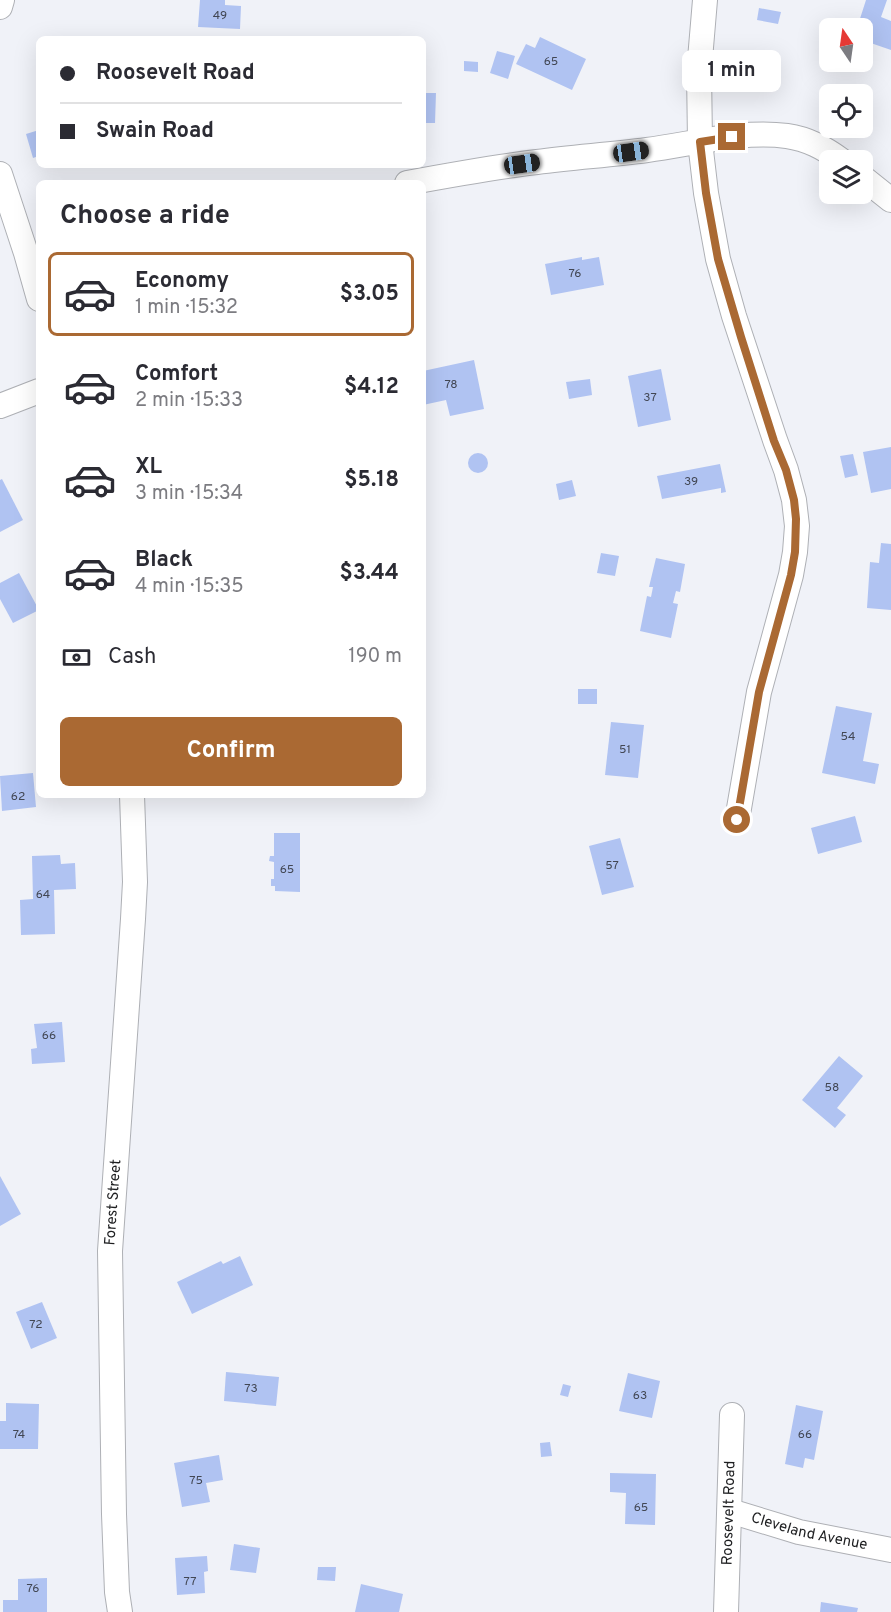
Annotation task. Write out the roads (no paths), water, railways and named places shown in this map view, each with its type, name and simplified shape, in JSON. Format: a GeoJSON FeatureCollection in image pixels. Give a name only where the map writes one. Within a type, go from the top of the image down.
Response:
{"type":"FeatureCollection","features":[{"type":"Feature","properties":{"kind":"street"},"geometry":{"type":"LineString","coordinates":[[0,7],[2,0]]}},
{"type":"Feature","properties":{"kind":"street"},"geometry":{"type":"LineString","coordinates":[[705,0],[699,71],[700,142],[706,193],[718,259],[774,441],[786,470],[794,500],[796,519],[795,552],[791,575],[759,692],[737,820]]}},
{"type":"Feature","properties":{"kind":"street"},"geometry":{"type":"LineString","coordinates":[[423,180],[489,168],[753,136],[788,136],[817,145],[825,150]]}},
{"type":"Feature","properties":{"kind":"street"},"geometry":{"type":"LineString","coordinates":[[0,174],[33,252],[36,275]]}},
{"type":"Feature","properties":{"kind":"street"},"geometry":{"type":"LineString","coordinates":[[873,186],[891,200]]}},
{"type":"Feature","properties":{"kind":"street"},"geometry":{"type":"LineString","coordinates":[[0,406],[36,392]]}},
{"type":"Feature","properties":{"kind":"street","name":"Forest Street"},"geometry":{"type":"LineString","coordinates":[[120,1612],[114,1514],[110,1251],[134,919],[132,798]]}},
{"type":"Feature","properties":{"kind":"street","name":"Roosevelt Road"},"geometry":{"type":"LineString","coordinates":[[726,1612],[732,1415]]}},
{"type":"Feature","properties":{"kind":"street","name":"Cleveland Avenue"},"geometry":{"type":"LineString","coordinates":[[730,1510],[799,1532],[891,1550]]}}]}
